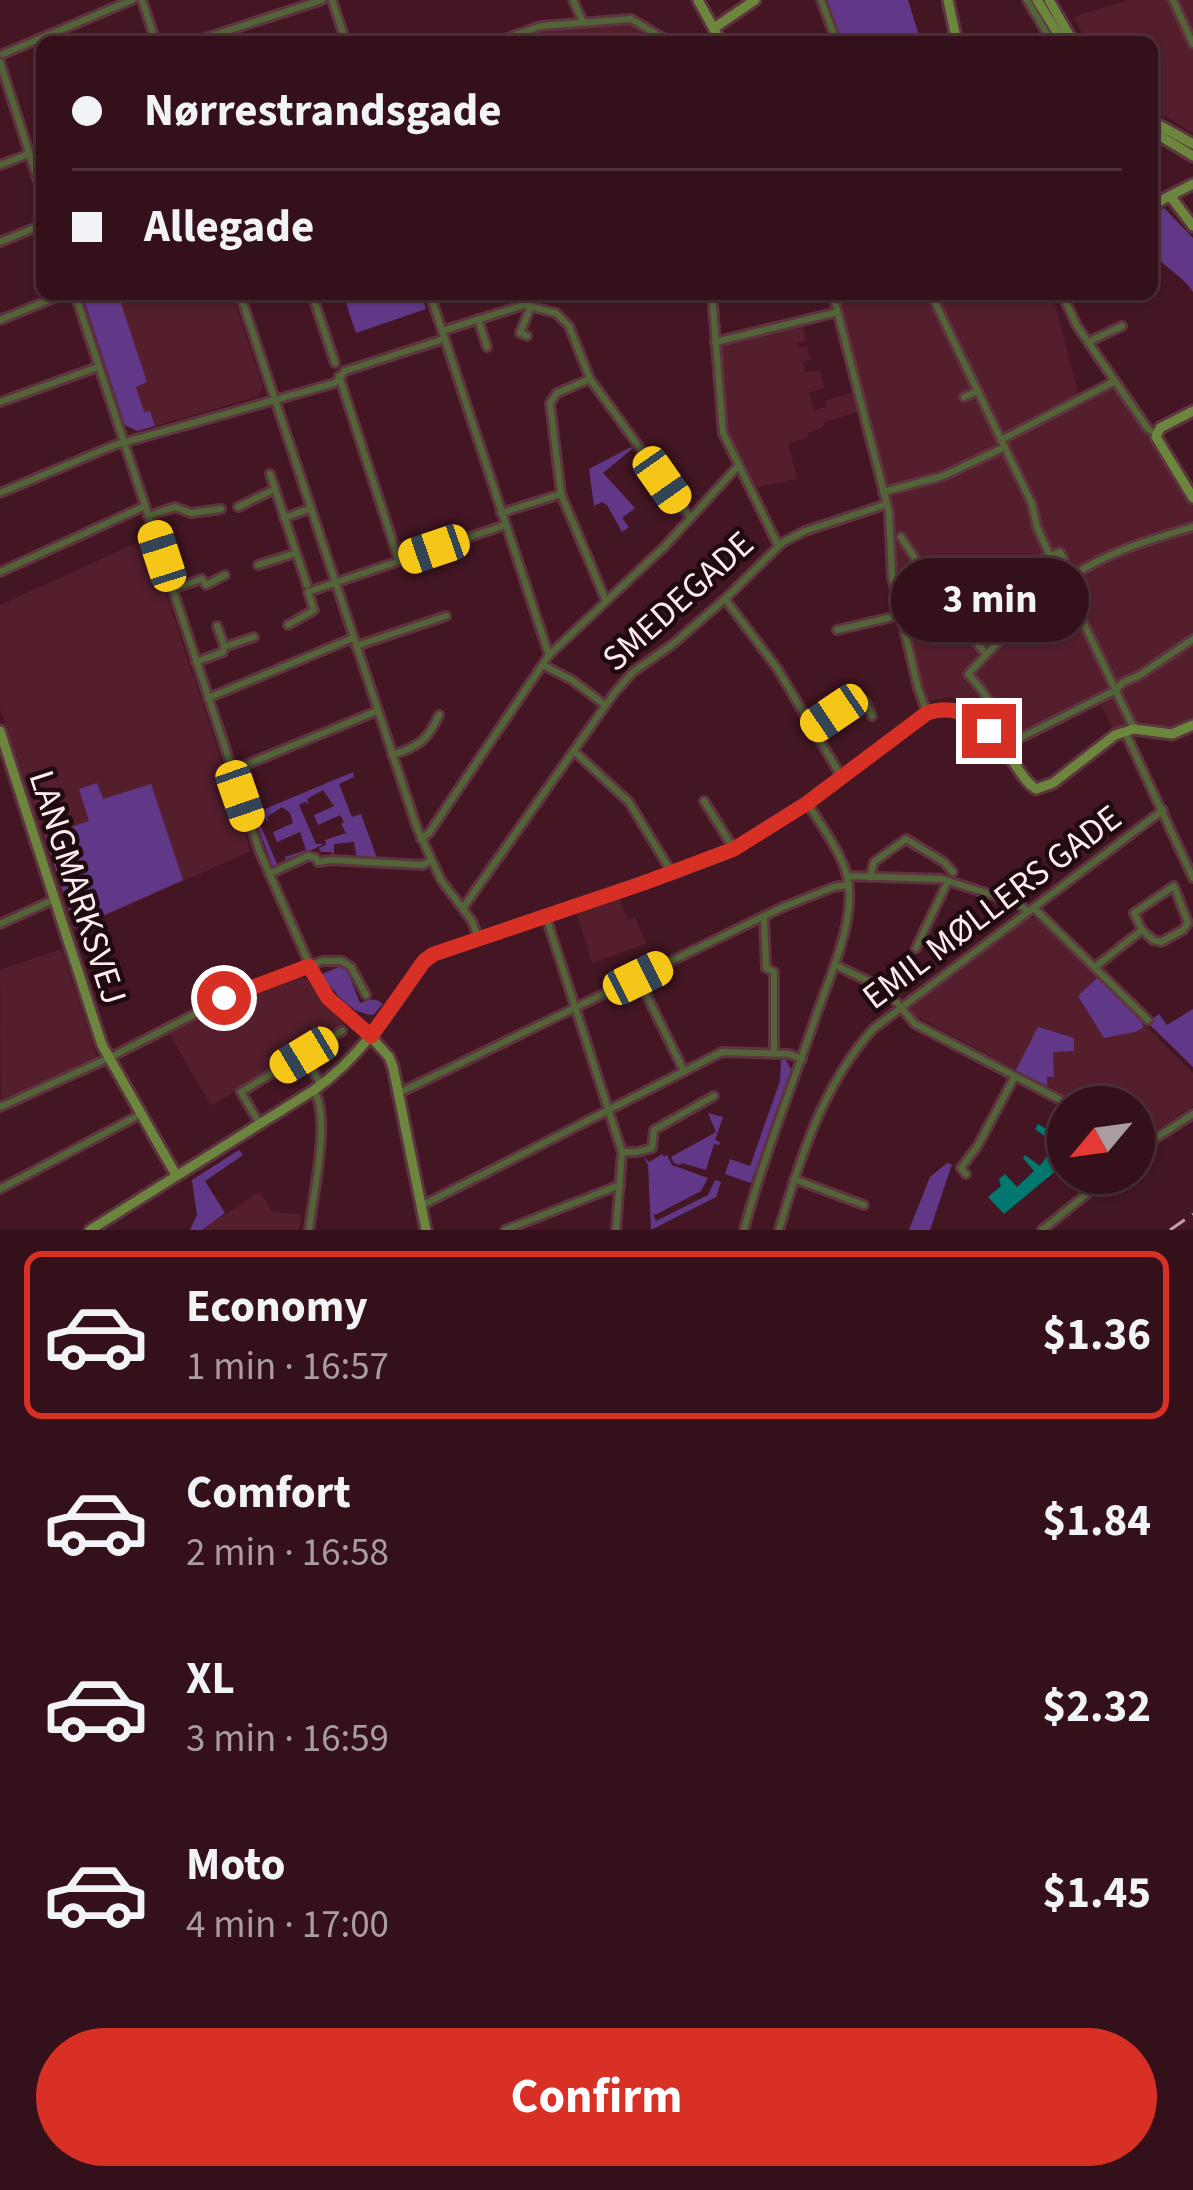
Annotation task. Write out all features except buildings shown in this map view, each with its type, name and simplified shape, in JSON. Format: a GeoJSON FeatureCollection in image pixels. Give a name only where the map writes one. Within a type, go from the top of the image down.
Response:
{"type":"FeatureCollection","features":[{"type":"Feature","properties":{"kind":"street"},"geometry":{"type":"LineString","coordinates":[[51,36],[131,0]]}},
{"type":"Feature","properties":{"kind":"street"},"geometry":{"type":"LineString","coordinates":[[142,0],[154,36]]}},
{"type":"Feature","properties":{"kind":"street"},"geometry":{"type":"LineString","coordinates":[[211,36],[322,0]]}},
{"type":"Feature","properties":{"kind":"street"},"geometry":{"type":"LineString","coordinates":[[332,0],[344,36]]}},
{"type":"Feature","properties":{"kind":"street"},"geometry":{"type":"LineString","coordinates":[[573,0],[583,22]]}},
{"type":"Feature","properties":{"kind":"street"},"geometry":{"type":"LineString","coordinates":[[698,0],[718,36]]}},
{"type":"Feature","properties":{"kind":"street"},"geometry":{"type":"LineString","coordinates":[[714,28],[755,0]]}},
{"type":"Feature","properties":{"kind":"street"},"geometry":{"type":"LineString","coordinates":[[820,0],[835,36]]}},
{"type":"Feature","properties":{"kind":"street"},"geometry":{"type":"LineString","coordinates":[[948,0],[956,36]]}},
{"type":"Feature","properties":{"kind":"street"},"geometry":{"type":"LineString","coordinates":[[1027,0],[1048,36]]}},
{"type":"Feature","properties":{"kind":"street"},"geometry":{"type":"LineString","coordinates":[[1037,0],[1059,36]]}},
{"type":"Feature","properties":{"kind":"street"},"geometry":{"type":"LineString","coordinates":[[1049,0],[1070,36]]}},
{"type":"Feature","properties":{"kind":"street"},"geometry":{"type":"LineString","coordinates":[[1173,0],[1193,44]]}},
{"type":"Feature","properties":{"kind":"street"},"geometry":{"type":"LineString","coordinates":[[513,36],[541,26],[631,19],[660,36]]}},
{"type":"Feature","properties":{"kind":"street"},"geometry":{"type":"LineString","coordinates":[[36,43],[2,58],[3,81],[36,167]]}},
{"type":"Feature","properties":{"kind":"street"},"geometry":{"type":"LineString","coordinates":[[1158,125],[1193,151]]}},
{"type":"Feature","properties":{"kind":"street"},"geometry":{"type":"LineString","coordinates":[[1158,135],[1193,151]]}},
{"type":"Feature","properties":{"kind":"street"},"geometry":{"type":"LineString","coordinates":[[0,165],[29,154]]}},
{"type":"Feature","properties":{"kind":"street"},"geometry":{"type":"LineString","coordinates":[[1158,202],[1193,188]]}},
{"type":"Feature","properties":{"kind":"street"},"geometry":{"type":"LineString","coordinates":[[1171,197],[1193,226]]}},
{"type":"Feature","properties":{"kind":"street"},"geometry":{"type":"LineString","coordinates":[[0,242],[36,227]]}},
{"type":"Feature","properties":{"kind":"street"},"geometry":{"type":"LineString","coordinates":[[0,320],[49,300]]}},
{"type":"Feature","properties":{"kind":"street"},"geometry":{"type":"LineString","coordinates":[[77,300],[269,874],[328,998],[389,1058],[426,1230]]}},
{"type":"Feature","properties":{"kind":"street"},"geometry":{"type":"LineString","coordinates":[[242,300],[421,838],[441,880],[472,920],[479,940]]}},
{"type":"Feature","properties":{"kind":"street"},"geometry":{"type":"LineString","coordinates":[[313,300],[334,363]]}},
{"type":"Feature","properties":{"kind":"street"},"geometry":{"type":"LineString","coordinates":[[432,300],[549,655]]}},
{"type":"Feature","properties":{"kind":"street"},"geometry":{"type":"LineString","coordinates":[[712,300],[721,425],[778,545]]}},
{"type":"Feature","properties":{"kind":"street"},"geometry":{"type":"LineString","coordinates":[[835,300],[892,528],[892,578],[927,713]]}},
{"type":"Feature","properties":{"kind":"street"},"geometry":{"type":"LineString","coordinates":[[934,300],[1032,504],[1050,556]]}},
{"type":"Feature","properties":{"kind":"street"},"geometry":{"type":"LineString","coordinates":[[1065,300],[1088,342],[1156,434],[1193,499]]}},
{"type":"Feature","properties":{"kind":"street"},"geometry":{"type":"LineString","coordinates":[[527,336],[520,333],[531,306]]}},
{"type":"Feature","properties":{"kind":"street"},"geometry":{"type":"LineString","coordinates":[[0,494],[124,442],[335,383],[345,371],[478,319],[531,306],[556,313],[569,326],[590,379],[690,518]]}},
{"type":"Feature","properties":{"kind":"street"},"geometry":{"type":"LineString","coordinates":[[715,342],[838,312]]}},
{"type":"Feature","properties":{"kind":"street"},"geometry":{"type":"LineString","coordinates":[[478,319],[487,347]]}},
{"type":"Feature","properties":{"kind":"street"},"geometry":{"type":"LineString","coordinates":[[1088,342],[1122,326]]}},
{"type":"Feature","properties":{"kind":"street"},"geometry":{"type":"LineString","coordinates":[[0,402],[99,367]]}},
{"type":"Feature","properties":{"kind":"street"},"geometry":{"type":"LineString","coordinates":[[340,376],[399,561]]}},
{"type":"Feature","properties":{"kind":"street"},"geometry":{"type":"LineString","coordinates":[[590,379],[551,399],[561,494],[606,601]]}},
{"type":"Feature","properties":{"kind":"street"},"geometry":{"type":"LineString","coordinates":[[883,492],[943,476],[1115,381]]}},
{"type":"Feature","properties":{"kind":"street"},"geometry":{"type":"LineString","coordinates":[[964,397],[978,391]]}},
{"type":"Feature","properties":{"kind":"street"},"geometry":{"type":"LineString","coordinates":[[1156,434],[1193,412]]}},
{"type":"Feature","properties":{"kind":"street"},"geometry":{"type":"LineString","coordinates":[[421,838],[429,833],[549,655],[664,547],[738,466]]}},
{"type":"Feature","properties":{"kind":"street"},"geometry":{"type":"LineString","coordinates":[[270,474],[307,585]]}},
{"type":"Feature","properties":{"kind":"street"},"geometry":{"type":"LineString","coordinates":[[238,507],[275,489]]}},
{"type":"Feature","properties":{"kind":"street"},"geometry":{"type":"LineString","coordinates":[[501,513],[561,494]]}},
{"type":"Feature","properties":{"kind":"street"},"geometry":{"type":"LineString","coordinates":[[1032,504],[1042,499]]}},
{"type":"Feature","properties":{"kind":"street","name":"SMEDEGADE"},"geometry":{"type":"LineString","coordinates":[[463,908],[633,672],[673,644],[778,545],[886,504]]}},
{"type":"Feature","properties":{"kind":"street"},"geometry":{"type":"LineString","coordinates":[[0,572],[147,511],[221,509]]}},
{"type":"Feature","properties":{"kind":"street"},"geometry":{"type":"LineString","coordinates":[[284,518],[310,509]]}},
{"type":"Feature","properties":{"kind":"street"},"geometry":{"type":"LineString","coordinates":[[288,625],[314,610],[308,592],[506,525]]}},
{"type":"Feature","properties":{"kind":"street"},"geometry":{"type":"LineString","coordinates":[[1014,740],[968,674],[1077,574],[1140,543],[1193,527]]}},
{"type":"Feature","properties":{"kind":"street"},"geometry":{"type":"LineString","coordinates":[[901,537],[948,609],[986,654]]}},
{"type":"Feature","properties":{"kind":"street"},"geometry":{"type":"LineString","coordinates":[[905,634],[928,627],[948,609],[1061,549],[1064,560],[1057,567],[1115,687],[1193,878]]}},
{"type":"Feature","properties":{"kind":"street"},"geometry":{"type":"LineString","coordinates":[[258,565],[296,553]]}},
{"type":"Feature","properties":{"kind":"street"},"geometry":{"type":"LineString","coordinates":[[199,569],[206,585],[226,575]]}},
{"type":"Feature","properties":{"kind":"street"},"geometry":{"type":"LineString","coordinates":[[172,589],[202,579]]}},
{"type":"Feature","properties":{"kind":"street"},"geometry":{"type":"LineString","coordinates":[[724,599],[777,668],[842,776]]}},
{"type":"Feature","properties":{"kind":"street"},"geometry":{"type":"LineString","coordinates":[[837,630],[901,615]]}},
{"type":"Feature","properties":{"kind":"street"},"geometry":{"type":"LineString","coordinates":[[208,698],[355,642],[446,616]]}},
{"type":"Feature","properties":{"kind":"street"},"geometry":{"type":"LineString","coordinates":[[196,662],[223,652],[217,626]]}},
{"type":"Feature","properties":{"kind":"street"},"geometry":{"type":"LineString","coordinates":[[224,647],[254,637]]}},
{"type":"Feature","properties":{"kind":"street"},"geometry":{"type":"LineString","coordinates":[[1002,747],[1140,675],[1193,639]]}},
{"type":"Feature","properties":{"kind":"street"},"geometry":{"type":"LineString","coordinates":[[543,665],[605,706]]}},
{"type":"Feature","properties":{"kind":"street"},"geometry":{"type":"LineString","coordinates":[[813,727],[856,698],[866,702],[872,716]]}},
{"type":"Feature","properties":{"kind":"street"},"geometry":{"type":"LineString","coordinates":[[231,771],[377,711]]}},
{"type":"Feature","properties":{"kind":"street"},"geometry":{"type":"LineString","coordinates":[[90,1230],[317,1088],[371,1036],[424,961],[440,951],[734,849],[807,803],[927,713],[959,711],[985,728],[1030,785],[1040,789],[1115,735],[1129,730],[1166,734],[1193,725]]}},
{"type":"Feature","properties":{"kind":"street"},"geometry":{"type":"LineString","coordinates":[[392,755],[416,748],[439,715]]}},
{"type":"Feature","properties":{"kind":"street","name":"LANGMARKSVEJ"},"geometry":{"type":"LineString","coordinates":[[0,731],[102,1045],[176,1174]]}},
{"type":"Feature","properties":{"kind":"street"},"geometry":{"type":"LineString","coordinates":[[575,752],[629,802],[672,873]]}},
{"type":"Feature","properties":{"kind":"street"},"geometry":{"type":"LineString","coordinates":[[704,801],[734,849]]}},
{"type":"Feature","properties":{"kind":"street"},"geometry":{"type":"LineString","coordinates":[[744,1230],[845,932],[848,881],[807,803]]}},
{"type":"Feature","properties":{"kind":"street","name":"EMIL MØLLERS GADE"},"geometry":{"type":"LineString","coordinates":[[778,1230],[817,1122],[853,1054],[873,1029],[1163,810]]}},
{"type":"Feature","properties":{"kind":"street"},"geometry":{"type":"LineString","coordinates":[[870,877],[874,862],[906,839],[944,862],[951,878]]}},
{"type":"Feature","properties":{"kind":"street"},"geometry":{"type":"LineString","coordinates":[[269,874],[312,855],[318,862],[423,865],[430,861]]}},
{"type":"Feature","properties":{"kind":"street"},"geometry":{"type":"LineString","coordinates":[[399,1093],[764,916],[848,881],[870,877],[951,878],[1018,903],[1095,967],[1148,1020]]}},
{"type":"Feature","properties":{"kind":"street"},"geometry":{"type":"LineString","coordinates":[[916,948],[951,878]]}},
{"type":"Feature","properties":{"kind":"street"},"geometry":{"type":"LineString","coordinates":[[1174,886],[1188,923],[1183,930],[1161,942],[1142,930],[1134,913],[1174,886]]}},
{"type":"Feature","properties":{"kind":"street"},"geometry":{"type":"LineString","coordinates":[[0,924],[55,899]]}},
{"type":"Feature","properties":{"kind":"street"},"geometry":{"type":"LineString","coordinates":[[764,916],[766,968],[774,972],[774,1054]]}},
{"type":"Feature","properties":{"kind":"street"},"geometry":{"type":"LineString","coordinates":[[546,917],[622,1152],[616,1230]]}},
{"type":"Feature","properties":{"kind":"street"},"geometry":{"type":"LineString","coordinates":[[1095,967],[1142,930]]}},
{"type":"Feature","properties":{"kind":"street"},"geometry":{"type":"LineString","coordinates":[[0,1108],[224,998],[309,966],[342,961],[355,970],[366,995]]}},
{"type":"Feature","properties":{"kind":"street"},"geometry":{"type":"LineString","coordinates":[[835,965],[884,989],[915,1024],[1047,1093]]}},
{"type":"Feature","properties":{"kind":"street"},"geometry":{"type":"LineString","coordinates":[[638,978],[684,1071]]}},
{"type":"Feature","properties":{"kind":"street"},"geometry":{"type":"LineString","coordinates":[[260,1124],[241,1092],[343,1031]]}},
{"type":"Feature","properties":{"kind":"street"},"geometry":{"type":"LineString","coordinates":[[422,1206],[726,1051],[789,1054],[802,1059]]}},
{"type":"Feature","properties":{"kind":"street"},"geometry":{"type":"LineString","coordinates":[[304,1055],[322,1119],[309,1230]]}},
{"type":"Feature","properties":{"kind":"street"},"geometry":{"type":"LineString","coordinates":[[966,1174],[962,1168],[1015,1076]]}},
{"type":"Feature","properties":{"kind":"street"},"geometry":{"type":"LineString","coordinates":[[622,1152],[652,1148],[654,1130],[714,1096]]}},
{"type":"Feature","properties":{"kind":"street"},"geometry":{"type":"LineString","coordinates":[[0,1189],[141,1114]]}},
{"type":"Feature","properties":{"kind":"street"},"geometry":{"type":"LineString","coordinates":[[1155,1138],[1193,1114]]}},
{"type":"Feature","properties":{"kind":"street"},"geometry":{"type":"LineString","coordinates":[[794,1178],[864,1205]]}},
{"type":"Feature","properties":{"kind":"street"},"geometry":{"type":"LineString","coordinates":[[506,1230],[620,1185]]}},
{"type":"Feature","properties":{"kind":"street"},"geometry":{"type":"LineString","coordinates":[[1042,1230],[1087,1194]]}},
{"type":"Feature","properties":{"kind":"shaded area"},"geometry":{"type":"Polygon","coordinates":[[[827,0],[908,0],[919,36],[841,36],[827,0]]]}},
{"type":"Feature","properties":{"kind":"shaded area"},"geometry":{"type":"Polygon","coordinates":[[[1128,0],[1193,0],[1193,133],[1158,113],[1158,36],[1083,36],[1074,17],[1128,0]]]}},
{"type":"Feature","properties":{"kind":"shaded area"},"geometry":{"type":"Polygon","coordinates":[[[629,24],[649,36],[539,36],[539,32],[629,24]]]}},
{"type":"Feature","properties":{"kind":"shaded area"},"geometry":{"type":"Polygon","coordinates":[[[1164,208],[1193,238],[1193,292],[1158,259],[1158,210],[1164,208]]]}},
{"type":"Feature","properties":{"kind":"shaded area"},"geometry":{"type":"Polygon","coordinates":[[[84,300],[234,300],[263,387],[257,397],[137,431],[125,425],[84,300]]]}},
{"type":"Feature","properties":{"kind":"shaded area"},"geometry":{"type":"Polygon","coordinates":[[[84,300],[120,300],[147,382],[136,387],[144,412],[150,411],[155,426],[137,431],[125,425],[84,300]]]}},
{"type":"Feature","properties":{"kind":"shaded area"},"geometry":{"type":"Polygon","coordinates":[[[423,300],[426,309],[356,333],[346,303],[423,300]]]}},
{"type":"Feature","properties":{"kind":"shaded area"},"geometry":{"type":"Polygon","coordinates":[[[836,300],[1054,300],[1081,402],[1115,386],[1193,507],[1193,718],[1178,725],[1141,721],[1113,729],[1096,694],[1005,738],[970,703],[951,697],[925,698],[896,581],[890,503],[836,300]]]}},
{"type":"Feature","properties":{"kind":"shaded area"},"geometry":{"type":"Polygon","coordinates":[[[803,324],[805,341],[798,343],[799,348],[807,346],[810,360],[803,362],[805,372],[821,371],[824,387],[809,393],[814,410],[826,407],[825,401],[852,393],[857,412],[825,422],[807,433],[808,438],[788,443],[797,479],[754,488],[727,427],[720,348],[803,324]]]}},
{"type":"Feature","properties":{"kind":"shaded area"},"geometry":{"type":"Polygon","coordinates":[[[631,447],[603,473],[635,508],[622,518],[629,527],[622,532],[607,505],[594,506],[589,469],[631,447]]]}},
{"type":"Feature","properties":{"kind":"shaded area"},"geometry":{"type":"Polygon","coordinates":[[[148,538],[251,851],[73,930],[0,707],[0,605],[148,538]]]}},
{"type":"Feature","properties":{"kind":"shaded area"},"geometry":{"type":"Polygon","coordinates":[[[353,772],[354,777],[339,784],[352,817],[361,814],[378,861],[357,860],[354,842],[334,844],[334,858],[332,852],[321,852],[319,848],[326,845],[325,840],[346,833],[340,815],[318,825],[314,815],[334,806],[323,790],[307,799],[309,804],[299,805],[316,844],[324,844],[287,862],[285,857],[306,850],[300,832],[277,842],[273,832],[293,823],[290,813],[282,807],[267,817],[269,821],[259,822],[278,866],[273,867],[253,814],[353,772]]]}},
{"type":"Feature","properties":{"kind":"shaded area"},"geometry":{"type":"Polygon","coordinates":[[[97,783],[103,799],[151,784],[183,880],[75,928],[45,836],[89,821],[79,789],[97,783]]]}},
{"type":"Feature","properties":{"kind":"shaded area"},"geometry":{"type":"Polygon","coordinates":[[[620,899],[627,920],[635,917],[646,944],[592,963],[577,914],[620,899]]]}},
{"type":"Feature","properties":{"kind":"shaded area"},"geometry":{"type":"Polygon","coordinates":[[[1035,918],[1193,1073],[1193,1106],[1155,1130],[1155,1086],[1047,1086],[912,1014],[909,1007],[1035,918]]]}},
{"type":"Feature","properties":{"kind":"shaded area"},"geometry":{"type":"Polygon","coordinates":[[[62,949],[97,1057],[1,1100],[0,970],[62,949]]]}},
{"type":"Feature","properties":{"kind":"shaded area"},"geometry":{"type":"Polygon","coordinates":[[[341,966],[360,1003],[374,1000],[383,1004],[373,1015],[349,1006],[320,975],[341,966]]]}},
{"type":"Feature","properties":{"kind":"shaded area"},"geometry":{"type":"Polygon","coordinates":[[[297,976],[308,980],[344,1024],[211,1106],[169,1033],[297,976]]]}},
{"type":"Feature","properties":{"kind":"shaded area"},"geometry":{"type":"Polygon","coordinates":[[[1097,978],[1143,1028],[1104,1038],[1078,996],[1097,978]]]}},
{"type":"Feature","properties":{"kind":"shaded area"},"geometry":{"type":"Polygon","coordinates":[[[1193,1009],[1193,1067],[1148,1023],[1159,1014],[1167,1025],[1193,1009]]]}},
{"type":"Feature","properties":{"kind":"shaded area"},"geometry":{"type":"Polygon","coordinates":[[[1038,1027],[1074,1038],[1074,1051],[1053,1052],[1054,1077],[1047,1077],[1047,1086],[1016,1070],[1038,1027]]]}},
{"type":"Feature","properties":{"kind":"shaded area"},"geometry":{"type":"Polygon","coordinates":[[[781,1060],[791,1069],[751,1183],[725,1174],[730,1159],[750,1166],[780,1081],[781,1060]]]}},
{"type":"Feature","properties":{"kind":"shaded area"},"geometry":{"type":"Polygon","coordinates":[[[708,1113],[723,1117],[715,1140],[720,1142],[714,1144],[706,1170],[674,1163],[671,1157],[716,1132],[708,1113]]]}},
{"type":"Feature","properties":{"kind":"shaded area"},"geometry":{"type":"Polygon","coordinates":[[[239,1150],[243,1155],[205,1181],[225,1213],[202,1230],[190,1230],[197,1215],[192,1180],[239,1150]]]}},
{"type":"Feature","properties":{"kind":"shaded area"},"geometry":{"type":"Polygon","coordinates":[[[663,1154],[672,1165],[708,1178],[701,1191],[653,1213],[656,1221],[708,1195],[715,1180],[721,1182],[716,1197],[651,1230],[648,1165],[643,1156],[649,1162],[663,1154]]]}},
{"type":"Feature","properties":{"kind":"shaded area"},"geometry":{"type":"Polygon","coordinates":[[[952,1164],[930,1230],[909,1230],[930,1177],[952,1164]]]}},
{"type":"Feature","properties":{"kind":"shaded area"},"geometry":{"type":"Polygon","coordinates":[[[260,1191],[272,1212],[302,1215],[299,1230],[202,1230],[260,1191]]]}},
{"type":"Feature","properties":{"kind":"water"},"geometry":{"type":"Polygon","coordinates":[[[1025,1155],[1040,1166],[1047,1156],[1047,1178],[1004,1214],[988,1197],[1001,1186],[999,1179],[1005,1174],[1017,1187],[1034,1171],[1025,1155]]]}},
{"type":"Feature","properties":{"kind":"railway"},"geometry":{"type":"LineString","coordinates":[[1170,1230],[1193,1214]]}},
{"type":"Feature","properties":{"kind":"route"},"geometry":{"type":"LineString","coordinates":[[224,998],[309,966],[328,998],[371,1036],[424,961],[434,954],[734,849],[806,804],[927,713],[959,711],[989,731]]}}]}
